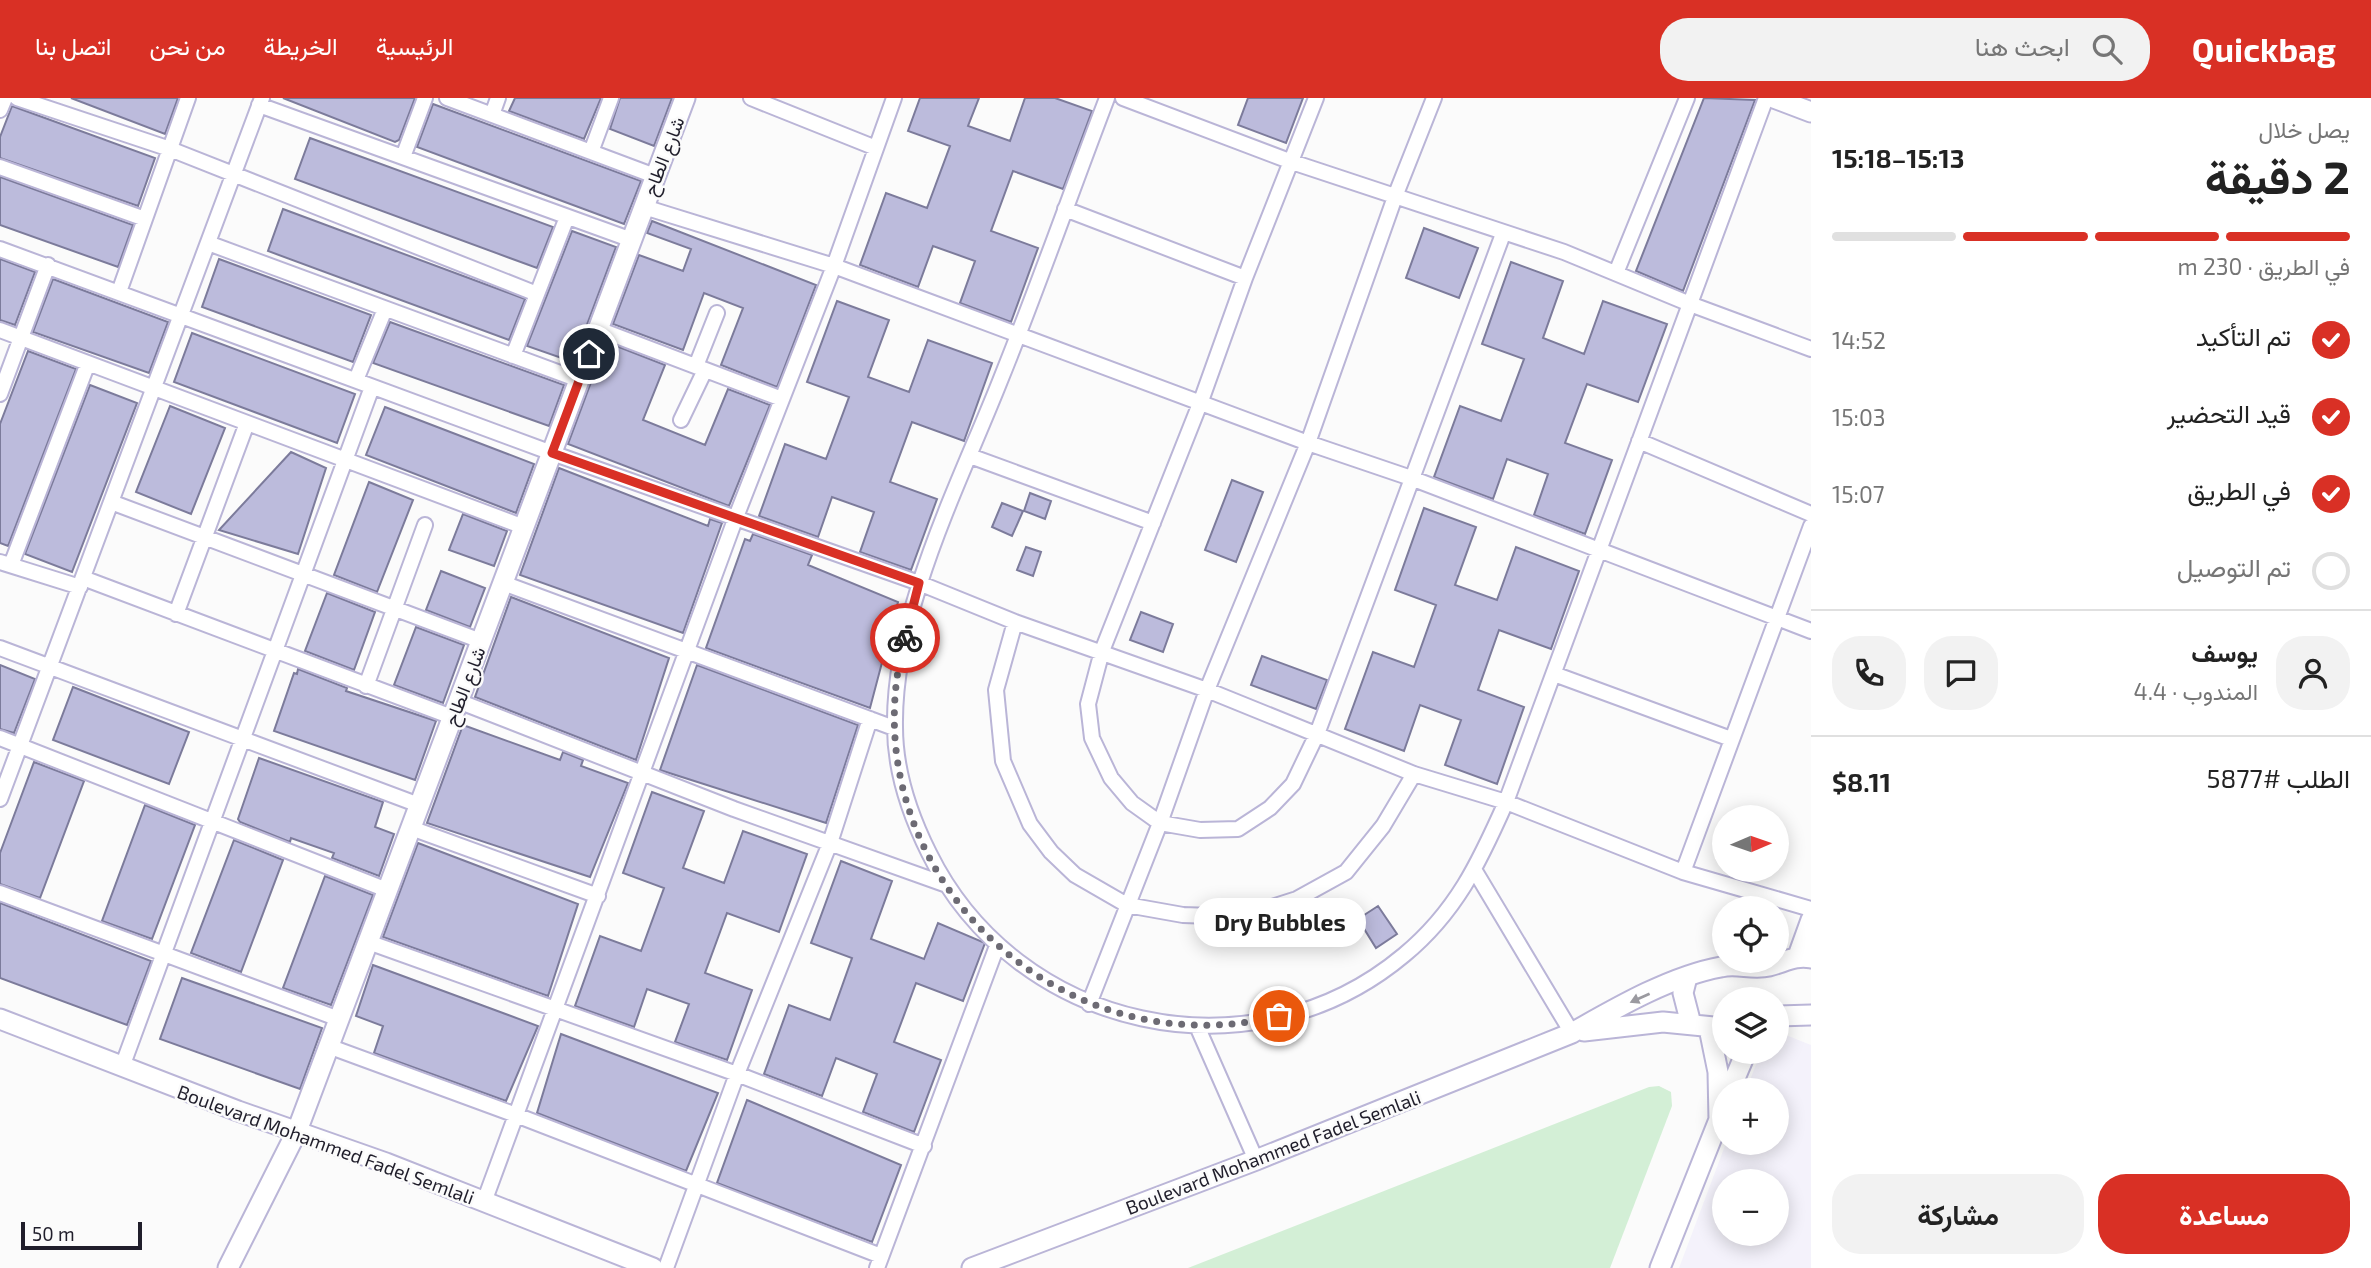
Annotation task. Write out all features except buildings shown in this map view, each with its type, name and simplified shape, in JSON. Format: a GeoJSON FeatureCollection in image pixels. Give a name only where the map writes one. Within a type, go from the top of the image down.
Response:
{"type":"FeatureCollection","features":[{"type":"Feature","properties":{"kind":"street"},"geometry":{"type":"LineString","coordinates":[[0,110],[5,98]]}},
{"type":"Feature","properties":{"kind":"street"},"geometry":{"type":"LineString","coordinates":[[17,98],[170,149],[537,294]]}},
{"type":"Feature","properties":{"kind":"street"},"geometry":{"type":"LineString","coordinates":[[119,292],[188,98]]}},
{"type":"Feature","properties":{"kind":"street"},"geometry":{"type":"LineString","coordinates":[[403,157],[425,98]]}},
{"type":"Feature","properties":{"kind":"street"},"geometry":{"type":"LineString","coordinates":[[447,98],[655,176]]}},
{"type":"Feature","properties":{"kind":"street"},"geometry":{"type":"LineString","coordinates":[[492,115],[498,98]]}},
{"type":"Feature","properties":{"kind":"street"},"geometry":{"type":"LineString","coordinates":[[592,152],[611,98]]}},
{"type":"Feature","properties":{"kind":"street","name":"شارع الطاح"},"geometry":{"type":"LineString","coordinates":[[228,1268],[297,1131],[685,98]]}},
{"type":"Feature","properties":{"kind":"street"},"geometry":{"type":"LineString","coordinates":[[751,98],[876,148]]}},
{"type":"Feature","properties":{"kind":"street"},"geometry":{"type":"LineString","coordinates":[[484,1202],[644,774],[736,517],[834,266],[894,98]]}},
{"type":"Feature","properties":{"kind":"street"},"geometry":{"type":"LineString","coordinates":[[1107,98],[1019,334],[919,583],[900,657],[894,728],[901,777],[914,824],[944,884],[963,910],[997,946],[1041,979],[1089,1004],[1142,1020],[1197,1026],[1252,1023],[1306,1010],[1357,987],[1403,956],[1443,917],[1475,871],[1506,802],[1766,98]]}},
{"type":"Feature","properties":{"kind":"street"},"geometry":{"type":"LineString","coordinates":[[1123,98],[1292,162],[1396,194],[1503,234],[1564,252],[1690,304],[1811,349]]}},
{"type":"Feature","properties":{"kind":"street"},"geometry":{"type":"LineString","coordinates":[[1316,98],[1245,278],[1201,401],[1102,651],[1088,704],[1092,738],[1111,778],[1132,803],[1160,823],[1200,830],[1238,829],[1270,808],[1293,785],[1317,734],[1503,234]]}},
{"type":"Feature","properties":{"kind":"street"},"geometry":{"type":"LineString","coordinates":[[1089,1004],[1160,823],[1207,690],[1308,443],[1396,194],[1434,98]]}},
{"type":"Feature","properties":{"kind":"street"},"geometry":{"type":"LineString","coordinates":[[1616,273],[1687,98]]}},
{"type":"Feature","properties":{"kind":"street"},"geometry":{"type":"LineString","coordinates":[[1774,98],[1811,112]]}},
{"type":"Feature","properties":{"kind":"street"},"geometry":{"type":"LineString","coordinates":[[0,799],[261,102],[632,240]]}},
{"type":"Feature","properties":{"kind":"street"},"geometry":{"type":"LineString","coordinates":[[0,167],[145,219]]}},
{"type":"Feature","properties":{"kind":"street"},"geometry":{"type":"LineString","coordinates":[[644,207],[834,266],[1308,443],[1411,478],[1811,631]]}},
{"type":"Feature","properties":{"kind":"street"},"geometry":{"type":"LineString","coordinates":[[1065,209],[1245,278]]}},
{"type":"Feature","properties":{"kind":"street"},"geometry":{"type":"LineString","coordinates":[[513,356],[567,216]]}},
{"type":"Feature","properties":{"kind":"street"},"geometry":{"type":"LineString","coordinates":[[208,243],[579,380]]}},
{"type":"Feature","properties":{"kind":"street"},"geometry":{"type":"LineString","coordinates":[[0,249],[552,453],[919,583],[1015,622],[1207,690],[1414,774],[1506,802],[1683,872],[1811,909]]}},
{"type":"Feature","properties":{"kind":"street"},"geometry":{"type":"LineString","coordinates":[[0,394],[48,265]]}},
{"type":"Feature","properties":{"kind":"street"},"geometry":{"type":"LineString","coordinates":[[356,380],[385,309]]}},
{"type":"Feature","properties":{"kind":"street"},"geometry":{"type":"LineString","coordinates":[[681,420],[701,368],[717,313]]}},
{"type":"Feature","properties":{"kind":"street"},"geometry":{"type":"LineString","coordinates":[[598,329],[782,399]]}},
{"type":"Feature","properties":{"kind":"street"},"geometry":{"type":"LineString","coordinates":[[0,330],[524,527]]}},
{"type":"Feature","properties":{"kind":"street"},"geometry":{"type":"LineString","coordinates":[[88,363],[5,564],[82,583],[276,650],[366,686],[455,709],[644,774],[944,884]]}},
{"type":"Feature","properties":{"kind":"street"},"geometry":{"type":"LineString","coordinates":[[122,1067],[372,387]]}},
{"type":"Feature","properties":{"kind":"street"},"geometry":{"type":"LineString","coordinates":[[176,614],[247,423]]}},
{"type":"Feature","properties":{"kind":"street"},"geometry":{"type":"LineString","coordinates":[[1639,441],[1811,514]]}},
{"type":"Feature","properties":{"kind":"street"},"geometry":{"type":"LineString","coordinates":[[970,456],[1153,523]]}},
{"type":"Feature","properties":{"kind":"street"},"geometry":{"type":"LineString","coordinates":[[111,502],[481,641]]}},
{"type":"Feature","properties":{"kind":"street"},"geometry":{"type":"LineString","coordinates":[[366,686],[425,525]]}},
{"type":"Feature","properties":{"kind":"street"},"geometry":{"type":"LineString","coordinates":[[1683,872],[1811,526]]}},
{"type":"Feature","properties":{"kind":"street"},"geometry":{"type":"LineString","coordinates":[[503,583],[894,728]]}},
{"type":"Feature","properties":{"kind":"street"},"geometry":{"type":"LineString","coordinates":[[1015,622],[996,690],[1003,761],[1030,824],[1051,852],[1075,875],[1127,905],[1183,915],[1241,917],[1297,899],[1346,872],[1383,826],[1414,774]]}},
{"type":"Feature","properties":{"kind":"street"},"geometry":{"type":"LineString","coordinates":[[0,648],[419,805]]}},
{"type":"Feature","properties":{"kind":"street"},"geometry":{"type":"LineString","coordinates":[[1554,674],[1731,739]]}},
{"type":"Feature","properties":{"kind":"street"},"geometry":{"type":"LineString","coordinates":[[667,1268],[737,1074],[830,843],[870,719]]}},
{"type":"Feature","properties":{"kind":"street"},"geometry":{"type":"LineString","coordinates":[[0,738],[387,890]]}},
{"type":"Feature","properties":{"kind":"street"},"geometry":{"type":"LineString","coordinates":[[411,828],[598,896]]}},
{"type":"Feature","properties":{"kind":"street"},"geometry":{"type":"LineString","coordinates":[[1475,871],[1572,1033]]}},
{"type":"Feature","properties":{"kind":"street"},"geometry":{"type":"LineString","coordinates":[[0,893],[339,1019]]}},
{"type":"Feature","properties":{"kind":"street"},"geometry":{"type":"LineString","coordinates":[[1804,957],[1811,920]]}},
{"type":"Feature","properties":{"kind":"street"},"geometry":{"type":"LineString","coordinates":[[368,942],[737,1074],[923,1146]]}},
{"type":"Feature","properties":{"kind":"street"},"geometry":{"type":"LineString","coordinates":[[328,1046],[698,1185],[879,1262],[997,946]]}},
{"type":"Feature","properties":{"kind":"street","name":"Boulevard Mohammed Fadel Semlali"},"geometry":{"type":"LineString","coordinates":[[972,1268],[1256,1160],[1572,1033],[1620,1006],[1687,977],[1725,966],[1768,966],[1804,957]]}},
{"type":"Feature","properties":{"kind":"street"},"geometry":{"type":"LineString","coordinates":[[1687,977],[1683,993],[1708,1027],[1718,1078]]}},
{"type":"Feature","properties":{"kind":"street"},"geometry":{"type":"LineString","coordinates":[[1789,1016],[1811,1016]]}},
{"type":"Feature","properties":{"kind":"street","name":"Boulevard Mohammed Fadel Semlali"},"geometry":{"type":"LineString","coordinates":[[0,1019],[653,1268]]}},
{"type":"Feature","properties":{"kind":"street","name":"Boulevard Mohammed Fadel Semlali"},"geometry":{"type":"LineString","coordinates":[[1572,1033],[1663,1022],[1708,1027]]}},
{"type":"Feature","properties":{"kind":"street"},"geometry":{"type":"LineString","coordinates":[[1197,1026],[1256,1160]]}},
{"type":"Feature","properties":{"kind":"street"},"geometry":{"type":"LineString","coordinates":[[1660,1268],[1712,1137]]}},
{"type":"Feature","properties":{"kind":"shaded area"},"geometry":{"type":"Polygon","coordinates":[[[1789,1036],[1811,1045],[1811,1268],[1679,1268],[1712,1180],[1712,1246],[1789,1246],[1789,1169],[1716,1169],[1721,1155],[1789,1155],[1789,1078],[1751,1078],[1756,1064],[1789,1064],[1789,1036]]]}},
{"type":"Feature","properties":{"kind":"green space"},"geometry":{"type":"Polygon","coordinates":[[[1659,1086],[1671,1092],[1672,1106],[1610,1268],[1188,1268],[1649,1087],[1659,1086]]]}},
{"type":"Feature","properties":{"kind":"way so far"},"geometry":{"type":"LineString","coordinates":[[905,638],[900,657],[894,728],[901,777],[914,824],[944,884],[963,910],[997,946],[1063,992],[1089,1004],[1142,1020],[1197,1026],[1252,1023],[1279,1016]]}},
{"type":"Feature","properties":{"kind":"place","name":"Dry Bubbles"},"geometry":{"type":"Point","coordinates":[1279,1016]}},
{"type":"Feature","properties":{"kind":"route"},"geometry":{"type":"LineString","coordinates":[[589,354],[552,453],[919,583],[905,638]]}}]}
